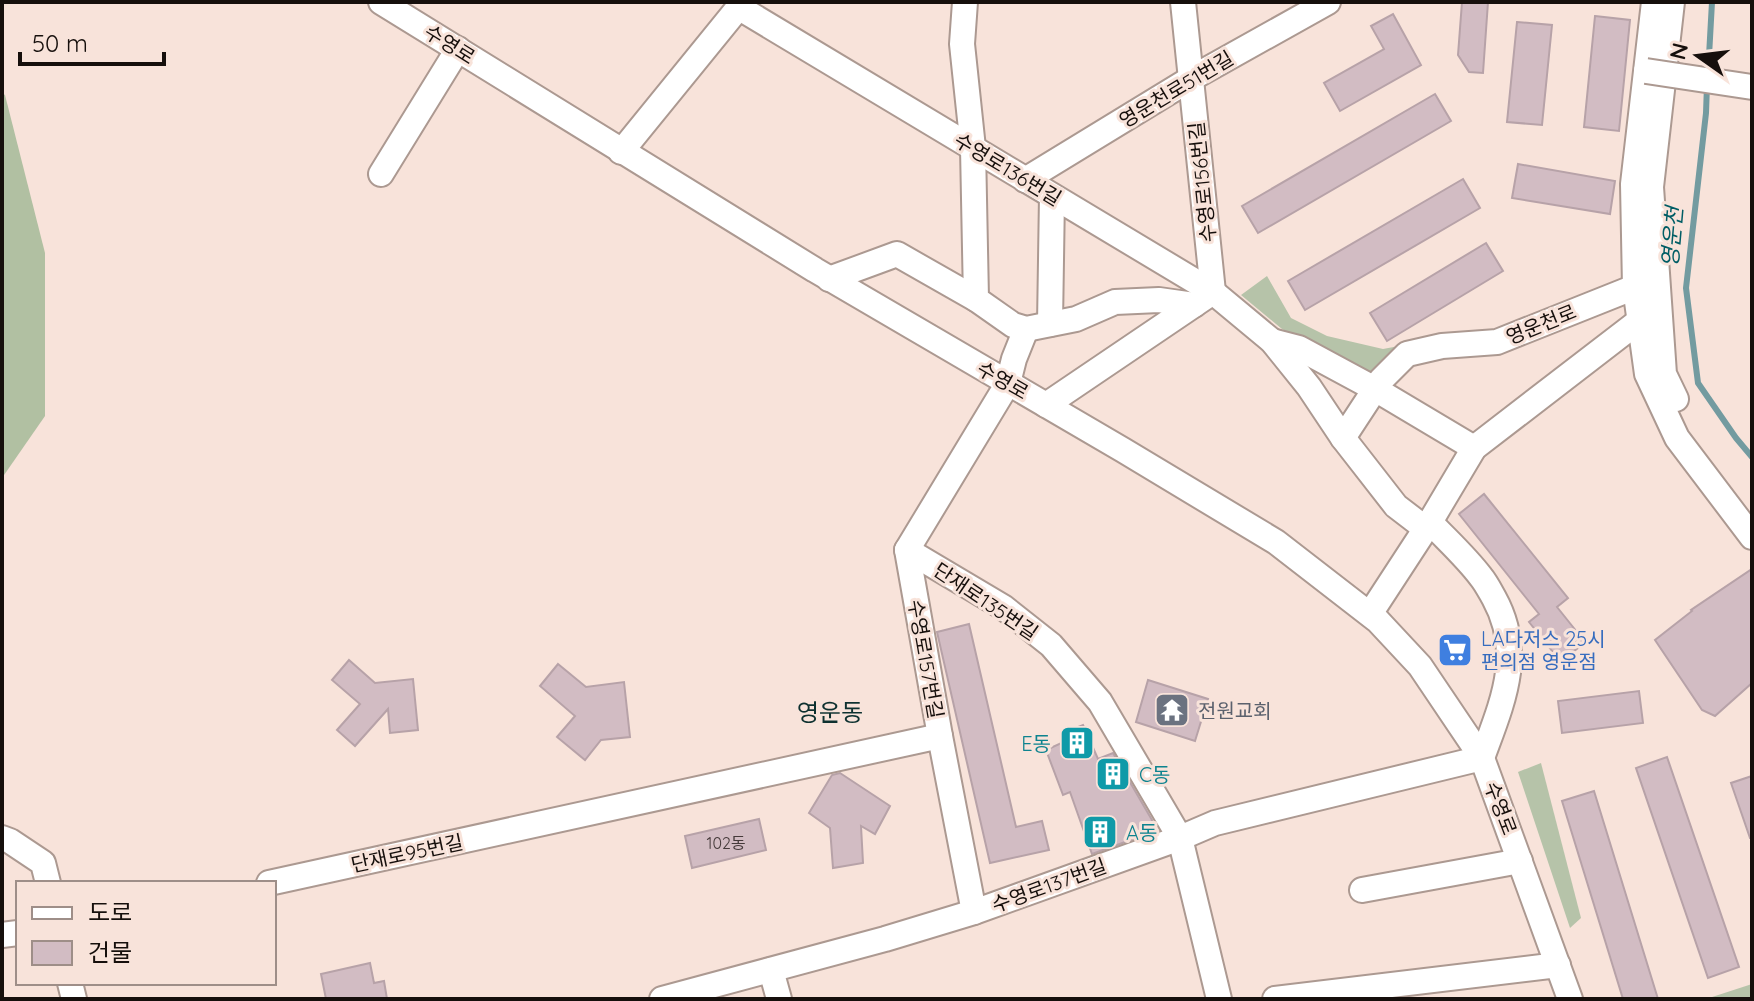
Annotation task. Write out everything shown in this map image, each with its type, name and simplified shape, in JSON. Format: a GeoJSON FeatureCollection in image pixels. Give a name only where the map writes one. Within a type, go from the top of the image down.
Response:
{"type":"FeatureCollection","features":[{"type":"Feature","properties":{"kind":"street","name":"수영로"},"geometry":{"type":"LineString","coordinates":[[381,2],[829,279],[1276,542],[1370,614],[1420,666],[1482,758],[1570,999]]}},
{"type":"Feature","properties":{"kind":"street"},"geometry":{"type":"LineString","coordinates":[[965,2],[962,44],[973,148],[976,299]]}},
{"type":"Feature","properties":{"kind":"street","name":"수영로156번길"},"geometry":{"type":"LineString","coordinates":[[1183,2],[1192,78],[1203,298]]}},
{"type":"Feature","properties":{"kind":"street","name":"영운천로51번길"},"geometry":{"type":"LineString","coordinates":[[1025,180],[1192,78],[1328,2]]}},
{"type":"Feature","properties":{"kind":"street"},"geometry":{"type":"LineString","coordinates":[[1654,2],[1633,184],[1635,287],[1647,374],[1677,438],[1752,537]]}},
{"type":"Feature","properties":{"kind":"street"},"geometry":{"type":"LineString","coordinates":[[1672,2],[1651,187],[1664,374],[1692,431],[1752,518]]}},
{"type":"Feature","properties":{"kind":"street"},"geometry":{"type":"LineString","coordinates":[[621,152],[740,5]]}},
{"type":"Feature","properties":{"kind":"street","name":"수영로136번길"},"geometry":{"type":"LineString","coordinates":[[740,5],[1052,196],[1272,341],[1299,348],[1474,448]]}},
{"type":"Feature","properties":{"kind":"street"},"geometry":{"type":"LineString","coordinates":[[381,174],[458,49]]}},
{"type":"Feature","properties":{"kind":"street"},"geometry":{"type":"LineString","coordinates":[[1646,71],[1752,87]]}},
{"type":"Feature","properties":{"kind":"street"},"geometry":{"type":"LineString","coordinates":[[907,550],[1008,383],[1014,359],[1038,327],[1052,196]]}},
{"type":"Feature","properties":{"kind":"street"},"geometry":{"type":"LineString","coordinates":[[829,279],[897,254],[976,299],[1013,325],[1038,327],[1076,319],[1115,302],[1203,298]]}},
{"type":"Feature","properties":{"kind":"street","name":"영운천로"},"geometry":{"type":"LineString","coordinates":[[1343,438],[1381,380],[1407,354],[1442,346],[1497,342],[1635,287]]}},
{"type":"Feature","properties":{"kind":"street"},"geometry":{"type":"LineString","coordinates":[[1046,405],[1203,298]]}},
{"type":"Feature","properties":{"kind":"street"},"geometry":{"type":"LineString","coordinates":[[1370,614],[1428,526],[1474,448],[1639,321]]}},
{"type":"Feature","properties":{"kind":"street","name":"수영로136번길"},"geometry":{"type":"LineString","coordinates":[[1272,341],[1396,506],[1428,526],[1482,578],[1498,606],[1509,635],[1509,667],[1502,704],[1482,758]]}},
{"type":"Feature","properties":{"kind":"street","name":"수영로157번길"},"geometry":{"type":"LineString","coordinates":[[907,550],[974,912]]}},
{"type":"Feature","properties":{"kind":"street","name":"단재로135번길"},"geometry":{"type":"LineString","coordinates":[[907,550],[1003,607],[1051,645],[1100,702],[1180,838],[1219,999]]}},
{"type":"Feature","properties":{"kind":"street","name":"단재로95번길"},"geometry":{"type":"LineString","coordinates":[[276,881],[940,736]]}},
{"type":"Feature","properties":{"kind":"street","name":"수영로137번길"},"geometry":{"type":"LineString","coordinates":[[662,999],[974,912],[1215,823],[1482,758]]}},
{"type":"Feature","properties":{"kind":"street"},"geometry":{"type":"LineString","coordinates":[[2,838],[43,863],[48,881]]}},
{"type":"Feature","properties":{"kind":"street","name":"수영로"},"geometry":{"type":"LineString","coordinates":[[1362,890],[1520,861]]}},
{"type":"Feature","properties":{"kind":"street"},"geometry":{"type":"LineString","coordinates":[[1275,999],[1558,965]]}},
{"type":"Feature","properties":{"kind":"street"},"geometry":{"type":"LineString","coordinates":[[771,970],[779,999]]}},
{"type":"Feature","properties":{"kind":"green space"},"geometry":{"type":"Polygon","coordinates":[[[2,93],[45,253],[45,416],[2,478],[2,93]]]}},
{"type":"Feature","properties":{"kind":"green space"},"geometry":{"type":"Polygon","coordinates":[[[1267,276],[1291,318],[1327,336],[1383,349],[1399,346],[1368,375],[1282,329],[1241,295],[1267,276]]]}},
{"type":"Feature","properties":{"kind":"green space"},"geometry":{"type":"Polygon","coordinates":[[[1541,763],[1581,918],[1570,928],[1518,772],[1541,763]]]}},
{"type":"Feature","properties":{"kind":"green space"},"geometry":{"type":"Polygon","coordinates":[[[1752,984],[1752,999],[1709,998],[1752,984]]]}},
{"type":"Feature","properties":{"kind":"building"},"geometry":{"type":"Polygon","coordinates":[[[1462,2],[1488,2],[1483,73],[1469,72],[1458,55],[1462,2]]]}},
{"type":"Feature","properties":{"kind":"building"},"geometry":{"type":"Polygon","coordinates":[[[1393,14],[1421,65],[1340,111],[1324,83],[1384,49],[1371,26],[1393,14]]]}},
{"type":"Feature","properties":{"kind":"building"},"geometry":{"type":"Polygon","coordinates":[[[1595,16],[1630,20],[1619,131],[1584,127],[1595,16]]]}},
{"type":"Feature","properties":{"kind":"building"},"geometry":{"type":"Polygon","coordinates":[[[1517,22],[1552,25],[1542,125],[1507,122],[1517,22]]]}},
{"type":"Feature","properties":{"kind":"building"},"geometry":{"type":"Polygon","coordinates":[[[1435,94],[1451,121],[1258,233],[1242,206],[1435,94]]]}},
{"type":"Feature","properties":{"kind":"building"},"geometry":{"type":"Polygon","coordinates":[[[1518,164],[1615,181],[1610,214],[1512,198],[1518,164]]]}},
{"type":"Feature","properties":{"kind":"building"},"geometry":{"type":"Polygon","coordinates":[[[1463,179],[1480,208],[1305,310],[1288,281],[1463,179]]]}},
{"type":"Feature","properties":{"kind":"building"},"geometry":{"type":"Polygon","coordinates":[[[1486,243],[1503,271],[1387,341],[1370,313],[1486,243]]]}},
{"type":"Feature","properties":{"kind":"building"},"geometry":{"type":"Polygon","coordinates":[[[1484,494],[1568,598],[1557,607],[1585,642],[1561,662],[1529,622],[1539,614],[1459,514],[1484,494]]]}},
{"type":"Feature","properties":{"kind":"building"},"geometry":{"type":"Polygon","coordinates":[[[1752,569],[1752,683],[1715,716],[1702,710],[1655,640],[1691,610],[1752,569]]]}},
{"type":"Feature","properties":{"kind":"building"},"geometry":{"type":"Polygon","coordinates":[[[969,624],[1016,827],[1042,821],[1049,850],[990,863],[937,632],[969,624]]]}},
{"type":"Feature","properties":{"kind":"building"},"geometry":{"type":"Polygon","coordinates":[[[349,660],[375,683],[413,679],[418,730],[390,733],[388,709],[355,746],[337,730],[360,704],[332,680],[349,660]]]}},
{"type":"Feature","properties":{"kind":"building"},"geometry":{"type":"Polygon","coordinates":[[[558,664],[586,687],[624,682],[630,737],[601,740],[585,760],[557,737],[575,716],[540,686],[558,664]]]}},
{"type":"Feature","properties":{"kind":"building","name":"전원교회"},"geometry":{"type":"Polygon","coordinates":[[[1148,680],[1208,699],[1195,741],[1136,722],[1148,680]]]}},
{"type":"Feature","properties":{"kind":"building"},"geometry":{"type":"Polygon","coordinates":[[[1639,691],[1643,723],[1562,733],[1558,701],[1639,691]]]}},
{"type":"Feature","properties":{"kind":"building"},"geometry":{"type":"Polygon","coordinates":[[[1083,725],[1098,759],[1113,753],[1152,820],[1150,833],[1092,854],[1070,792],[1063,795],[1046,750],[1066,741],[1063,733],[1083,725]]]}},
{"type":"Feature","properties":{"kind":"building"},"geometry":{"type":"Polygon","coordinates":[[[1667,757],[1739,967],[1708,978],[1636,768],[1667,757]]]}},
{"type":"Feature","properties":{"kind":"building"},"geometry":{"type":"Polygon","coordinates":[[[840,773],[890,806],[875,834],[861,826],[863,863],[833,868],[830,828],[809,813],[832,775],[840,773]]]}},
{"type":"Feature","properties":{"kind":"building"},"geometry":{"type":"Polygon","coordinates":[[[1752,776],[1752,838],[1750,838],[1731,783],[1752,776]]]}},
{"type":"Feature","properties":{"kind":"building"},"geometry":{"type":"Polygon","coordinates":[[[1594,791],[1658,999],[1623,999],[1562,801],[1594,791]]]}},
{"type":"Feature","properties":{"kind":"building"},"geometry":{"type":"Polygon","coordinates":[[[759,819],[766,850],[692,868],[685,836],[759,819]]]}},
{"type":"Feature","properties":{"kind":"building"},"geometry":{"type":"Polygon","coordinates":[[[370,963],[374,983],[384,981],[387,999],[326,999],[321,974],[370,963]]]}},
{"type":"Feature","properties":{"kind":"waterway","name":"영운천"},"geometry":{"type":"LineString","coordinates":[[1708,74],[1712,2]]}},
{"type":"Feature","properties":{"kind":"waterway","name":"영운천"},"geometry":{"type":"LineString","coordinates":[[1707,85],[1686,288],[1698,383],[1752,457]]}},
{"type":"Feature","properties":{"kind":"place","name":"LA다저스 25시 편의점 영운점"},"geometry":{"type":"Point","coordinates":[1455,650]}},
{"type":"Feature","properties":{"kind":"place","name":"전원교회"},"geometry":{"type":"Point","coordinates":[1172,710]}},
{"type":"Feature","properties":{"kind":"place","name":"E동"},"geometry":{"type":"Point","coordinates":[1077,743]}},
{"type":"Feature","properties":{"kind":"place","name":"C동"},"geometry":{"type":"Point","coordinates":[1113,774]}},
{"type":"Feature","properties":{"kind":"place","name":"A동"},"geometry":{"type":"Point","coordinates":[1100,832]}},
{"type":"Feature","properties":{"kind":"district","name":"영운동"},"geometry":{"type":"Point","coordinates":[830,712]}}]}
